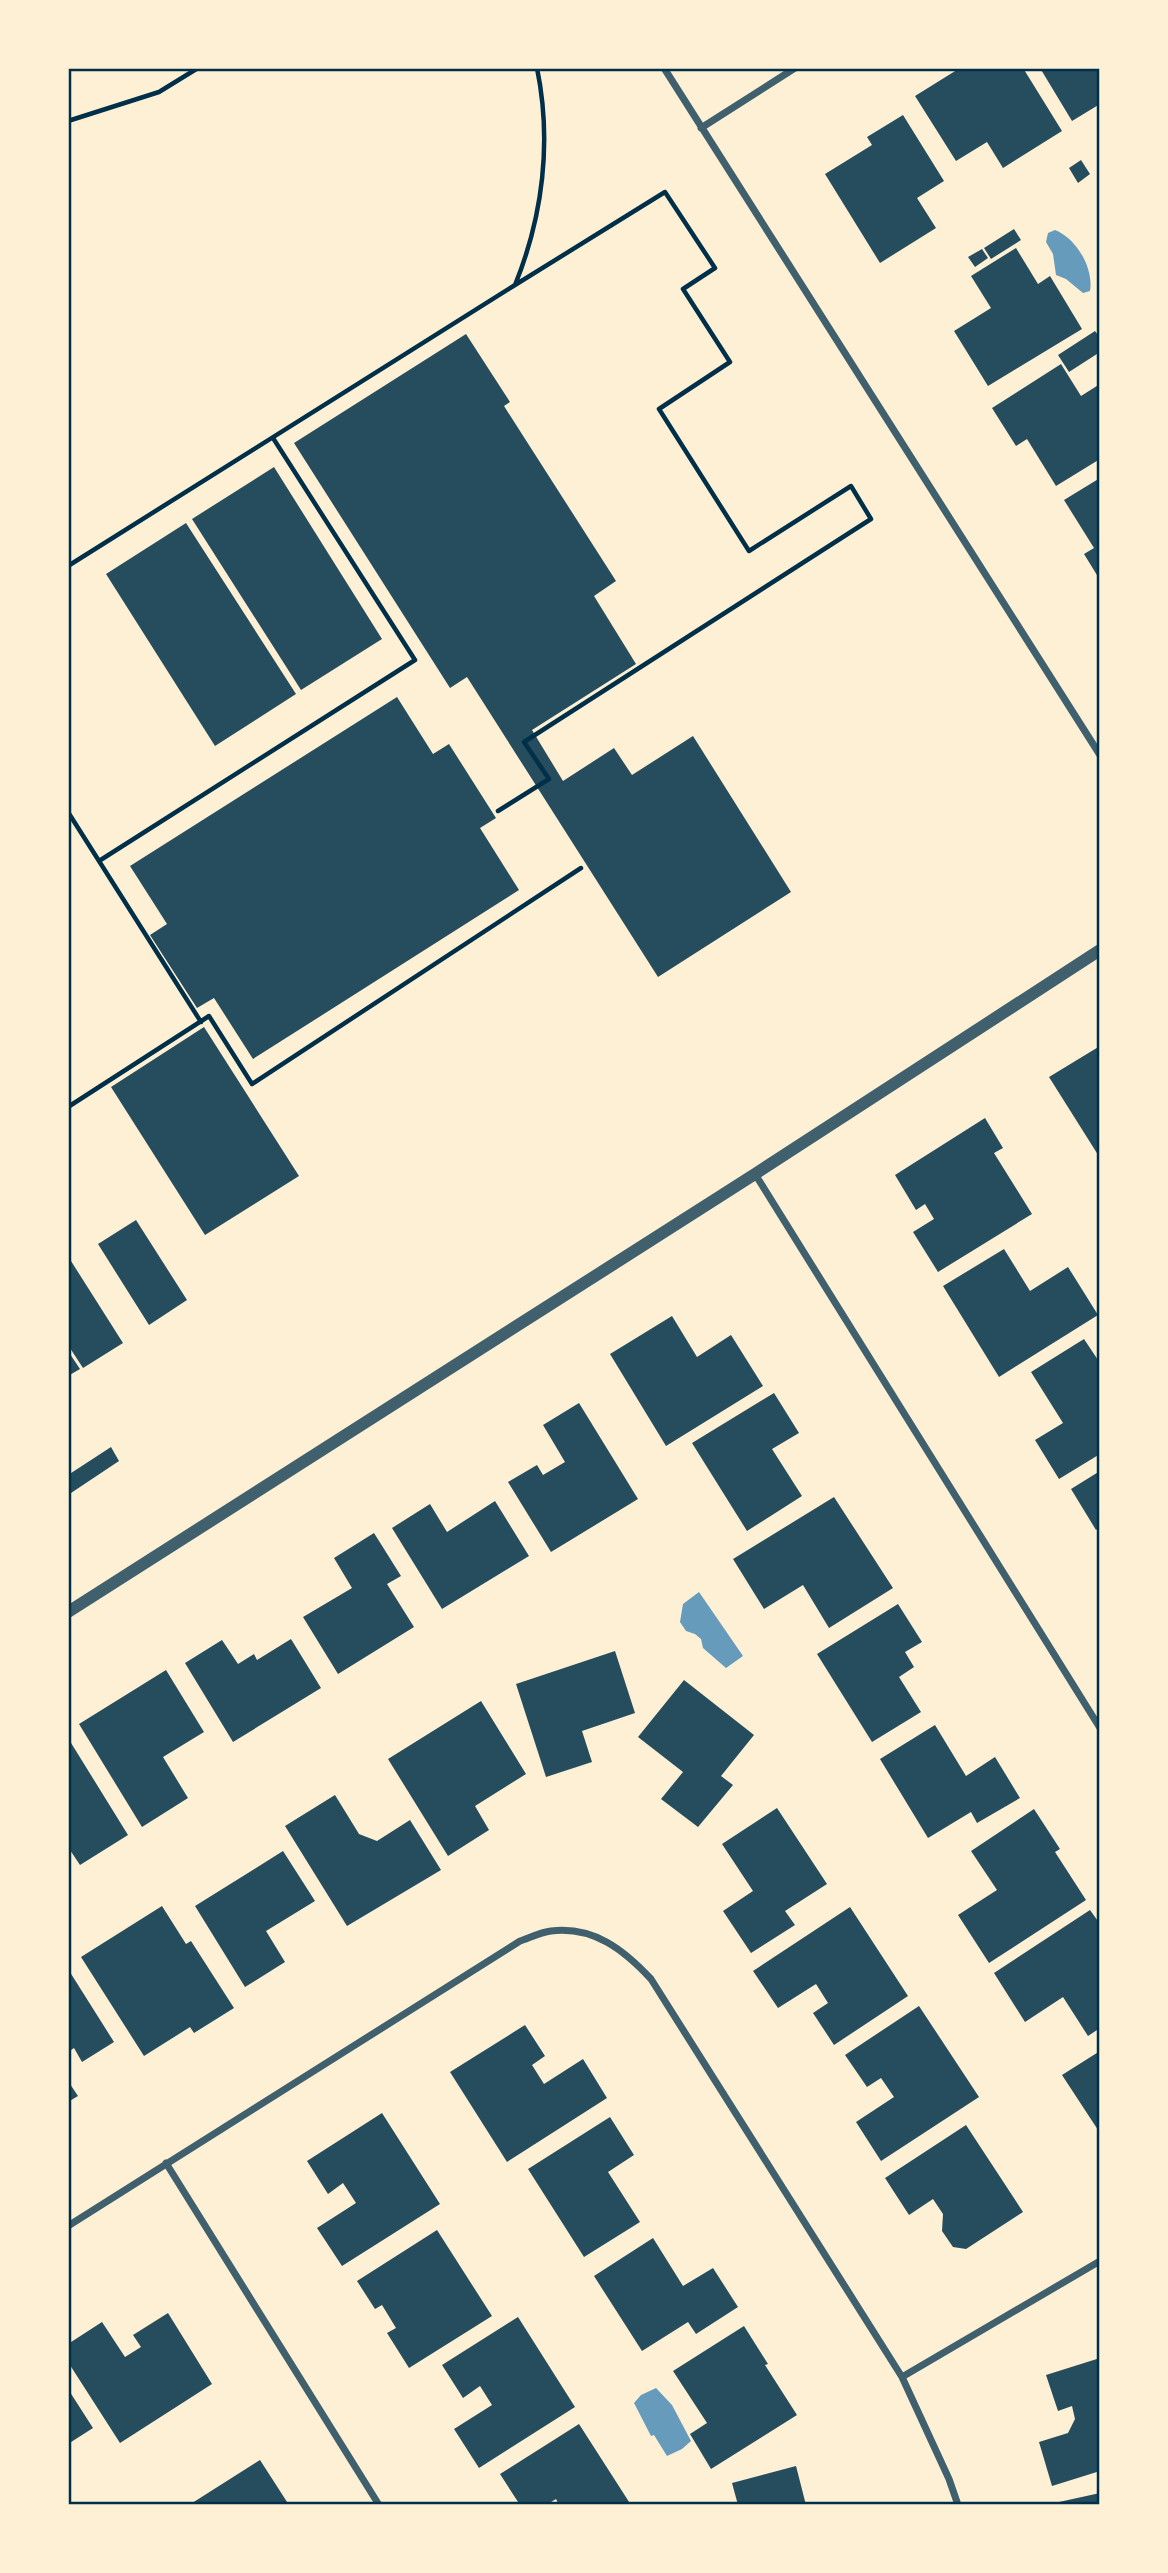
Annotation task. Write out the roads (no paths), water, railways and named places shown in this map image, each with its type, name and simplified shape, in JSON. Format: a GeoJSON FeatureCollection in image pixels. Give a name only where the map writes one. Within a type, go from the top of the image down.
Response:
{"type":"FeatureCollection","features":[{"type":"Feature","properties":{"kind":"street"},"geometry":{"type":"LineString","coordinates":[[664,68],[1100,755]]}},
{"type":"Feature","properties":{"kind":"street"},"geometry":{"type":"LineString","coordinates":[[701,128],[795,68]]}},
{"type":"Feature","properties":{"kind":"street"},"geometry":{"type":"LineString","coordinates":[[68,1612],[755,1174],[1100,950]]}},
{"type":"Feature","properties":{"kind":"street"},"geometry":{"type":"LineString","coordinates":[[755,1174],[1100,1728]]}},
{"type":"Feature","properties":{"kind":"street"},"geometry":{"type":"LineString","coordinates":[[68,2226],[520,1941],[551,1931],[583,1932],[612,1943],[632,1958],[650,1979],[902,2377],[945,2469],[958,2505]]}},
{"type":"Feature","properties":{"kind":"street"},"geometry":{"type":"LineString","coordinates":[[166,2163],[379,2505]]}},
{"type":"Feature","properties":{"kind":"street"},"geometry":{"type":"LineString","coordinates":[[902,2377],[1100,2261]]}},
{"type":"Feature","properties":{"kind":"water"},"geometry":{"type":"Polygon","coordinates":[[[1055,230],[1070,240],[1082,255],[1091,282],[1090,291],[1083,293],[1066,279],[1056,275],[1053,254],[1046,242],[1048,233],[1055,230]]]}},
{"type":"Feature","properties":{"kind":"water"},"geometry":{"type":"Polygon","coordinates":[[[699,1592],[743,1656],[726,1668],[703,1648],[701,1639],[686,1631],[680,1622],[683,1604],[699,1592]]]}},
{"type":"Feature","properties":{"kind":"water"},"geometry":{"type":"Polygon","coordinates":[[[656,2388],[672,2405],[691,2441],[667,2456],[654,2435],[651,2436],[634,2403],[641,2395],[656,2388]]]}}]}
